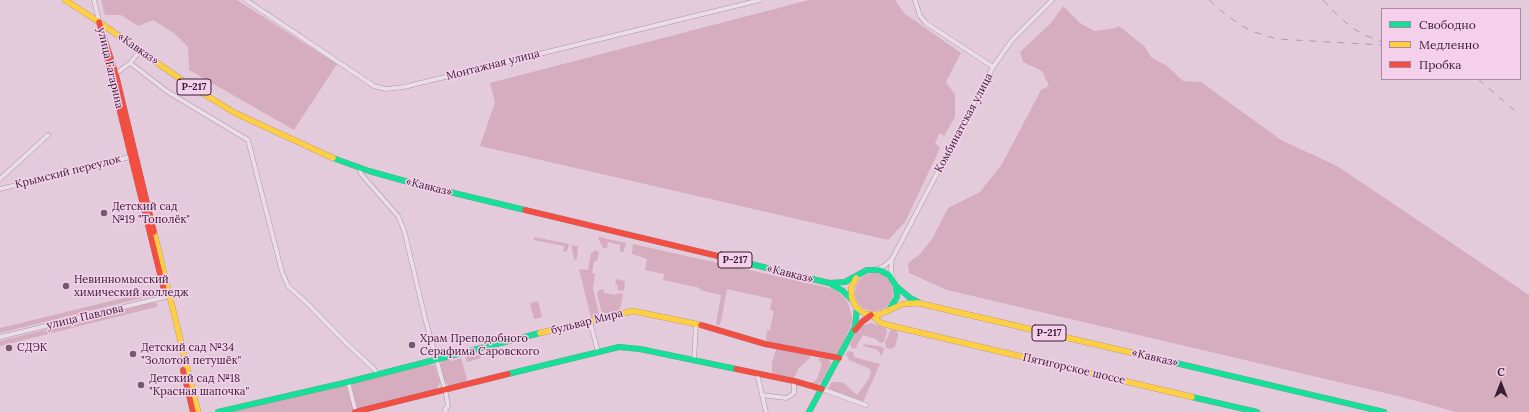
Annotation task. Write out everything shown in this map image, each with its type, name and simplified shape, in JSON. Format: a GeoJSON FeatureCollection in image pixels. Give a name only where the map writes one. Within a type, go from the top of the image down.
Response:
{"type":"FeatureCollection","features":[{"type":"Feature","properties":{"kind":"main road","name":"«Кавказ»"},"geometry":{"type":"LineString","coordinates":[[65,0],[141,50],[186,83],[235,113],[320,153],[359,167],[426,186],[829,283],[845,282],[867,270],[873,269]]}},
{"type":"Feature","properties":{"kind":"main road","name":"улица Гагарина"},"geometry":{"type":"LineString","coordinates":[[99,22],[198,412]]}},
{"type":"Feature","properties":{"kind":"main road"},"geometry":{"type":"LineString","coordinates":[[873,269],[884,272],[892,279]]}},
{"type":"Feature","properties":{"kind":"main road"},"geometry":{"type":"LineString","coordinates":[[852,299],[851,288],[856,277]]}},
{"type":"Feature","properties":{"kind":"main road","name":"«Кавказ»"},"geometry":{"type":"LineString","coordinates":[[892,279],[896,286],[910,298],[926,305]]}},
{"type":"Feature","properties":{"kind":"main road","name":"«Кавказ»"},"geometry":{"type":"LineString","coordinates":[[829,283],[852,299],[856,308]]}},
{"type":"Feature","properties":{"kind":"main road"},"geometry":{"type":"LineString","coordinates":[[892,326],[885,321],[885,316],[895,302],[896,286]]}},
{"type":"Feature","properties":{"kind":"main road","name":"улица Гагарина"},"geometry":{"type":"LineString","coordinates":[[168,296],[194,412]]}},
{"type":"Feature","properties":{"kind":"main road","name":"«Кавказ»"},"geometry":{"type":"LineString","coordinates":[[872,316],[903,304],[911,303],[926,305],[1384,412]]}},
{"type":"Feature","properties":{"kind":"main road"},"geometry":{"type":"LineString","coordinates":[[856,308],[861,312],[872,316]]}},
{"type":"Feature","properties":{"kind":"main road"},"geometry":{"type":"LineString","coordinates":[[809,412],[852,333],[857,321],[856,308]]}},
{"type":"Feature","properties":{"kind":"main road","name":"бульвар Мира"},"geometry":{"type":"LineString","coordinates":[[218,412],[348,382],[633,311],[696,324],[765,344],[838,358]]}},
{"type":"Feature","properties":{"kind":"main road"},"geometry":{"type":"LineString","coordinates":[[852,333],[863,321],[872,316]]}},
{"type":"Feature","properties":{"kind":"main road","name":"Пятигорское шоссе"},"geometry":{"type":"LineString","coordinates":[[872,316],[881,323],[892,326],[1257,412]]}},
{"type":"Feature","properties":{"kind":"main road"},"geometry":{"type":"LineString","coordinates":[[355,412],[598,352],[625,347],[757,373],[822,389]]}},
{"type":"Feature","properties":{"kind":"street"},"geometry":{"type":"LineString","coordinates":[[94,0],[99,22]]}},
{"type":"Feature","properties":{"kind":"street","name":"Монтажная улица"},"geometry":{"type":"LineString","coordinates":[[246,0],[374,86],[386,89],[411,85],[760,0]]}},
{"type":"Feature","properties":{"kind":"street"},"geometry":{"type":"LineString","coordinates":[[915,0],[920,16],[926,23],[993,67]]}},
{"type":"Feature","properties":{"kind":"street","name":"Комбинатская улица"},"geometry":{"type":"LineString","coordinates":[[892,279],[892,258],[993,67],[1012,40],[1052,0]]}},
{"type":"Feature","properties":{"kind":"street"},"geometry":{"type":"LineString","coordinates":[[113,76],[130,62],[141,50]]}},
{"type":"Feature","properties":{"kind":"street"},"geometry":{"type":"LineString","coordinates":[[130,62],[168,92],[248,140],[282,272],[288,286],[308,304],[344,342],[374,368],[377,374]]}},
{"type":"Feature","properties":{"kind":"street"},"geometry":{"type":"LineString","coordinates":[[0,179],[48,135]]}},
{"type":"Feature","properties":{"kind":"street","name":"Крымский переулок"},"geometry":{"type":"LineString","coordinates":[[0,189],[133,156]]}},
{"type":"Feature","properties":{"kind":"street"},"geometry":{"type":"LineString","coordinates":[[359,167],[361,174],[398,216],[404,230],[436,360],[445,389],[448,406],[445,409],[446,412]]}},
{"type":"Feature","properties":{"kind":"street"},"geometry":{"type":"LineString","coordinates":[[873,269],[884,266],[892,258]]}},
{"type":"Feature","properties":{"kind":"street","name":"улица Павлова"},"geometry":{"type":"LineString","coordinates":[[0,337],[168,296]]}},
{"type":"Feature","properties":{"kind":"street"},"geometry":{"type":"LineString","coordinates":[[590,321],[598,352]]}},
{"type":"Feature","properties":{"kind":"street"},"geometry":{"type":"LineString","coordinates":[[694,360],[696,324]]}},
{"type":"Feature","properties":{"kind":"street"},"geometry":{"type":"LineString","coordinates":[[757,373],[766,412]]}},
{"type":"Feature","properties":{"kind":"street"},"geometry":{"type":"LineString","coordinates":[[762,396],[786,398],[794,392],[794,381]]}},
{"type":"Feature","properties":{"kind":"street"},"geometry":{"type":"LineString","coordinates":[[348,382],[355,412]]}},
{"type":"Feature","properties":{"kind":"street"},"geometry":{"type":"LineString","coordinates":[[822,389],[866,405]]}},
{"type":"Feature","properties":{"kind":"shaded area"},"geometry":{"type":"Polygon","coordinates":[[[101,0],[237,0],[337,64],[294,130],[189,70],[188,47],[174,33],[153,20],[138,26],[121,15],[105,15],[101,0]]]}},
{"type":"Feature","properties":{"kind":"shaded area"},"geometry":{"type":"Polygon","coordinates":[[[809,0],[895,0],[904,13],[961,53],[946,82],[955,95],[955,117],[944,136],[940,133],[935,143],[940,148],[905,222],[888,240],[480,146],[495,102],[490,83],[809,0]]]}},
{"type":"Feature","properties":{"kind":"shaded area"},"geometry":{"type":"Polygon","coordinates":[[[1063,6],[1080,23],[1094,31],[1116,28],[1119,26],[1145,47],[1151,57],[1167,66],[1183,81],[1201,82],[1281,140],[1337,166],[1529,295],[1529,412],[1456,412],[1402,397],[947,290],[909,273],[908,263],[920,254],[932,239],[948,208],[980,192],[1002,164],[1041,90],[1049,86],[1042,71],[1023,62],[1020,52],[1051,23],[1063,6]]]}},
{"type":"Feature","properties":{"kind":"shaded area"},"geometry":{"type":"Polygon","coordinates":[[[534,237],[569,244],[567,251],[563,252],[564,246],[534,240],[534,237]]]}},
{"type":"Feature","properties":{"kind":"shaded area"},"geometry":{"type":"Polygon","coordinates":[[[598,238],[626,243],[624,251],[620,252],[620,245],[608,242],[607,248],[603,248],[598,238]]]}},
{"type":"Feature","properties":{"kind":"shaded area"},"geometry":{"type":"Polygon","coordinates":[[[633,244],[834,289],[844,297],[848,303],[852,323],[838,353],[834,355],[769,343],[766,339],[767,330],[770,330],[774,311],[770,310],[772,299],[727,289],[721,322],[718,326],[716,324],[721,295],[700,290],[700,288],[663,280],[664,274],[645,270],[647,259],[632,254],[633,244]]]}},
{"type":"Feature","properties":{"kind":"shaded area"},"geometry":{"type":"Polygon","coordinates":[[[571,245],[578,246],[576,260],[574,259],[571,245]]]}},
{"type":"Feature","properties":{"kind":"shaded area"},"geometry":{"type":"Polygon","coordinates":[[[594,250],[599,252],[597,261],[594,261],[592,273],[595,274],[593,288],[599,314],[597,317],[592,318],[579,269],[588,270],[591,253],[593,253],[594,250]]]}},
{"type":"Feature","properties":{"kind":"shaded area"},"geometry":{"type":"Polygon","coordinates":[[[874,273],[884,276],[890,282],[893,292],[890,302],[884,308],[874,311],[864,308],[858,302],[855,292],[858,282],[864,276],[874,273]]]}},
{"type":"Feature","properties":{"kind":"shaded area"},"geometry":{"type":"Polygon","coordinates":[[[616,279],[625,281],[624,291],[617,290],[618,285],[615,284],[616,279]]]}},
{"type":"Feature","properties":{"kind":"shaded area"},"geometry":{"type":"Polygon","coordinates":[[[602,289],[604,290],[604,293],[616,295],[618,293],[623,294],[620,310],[618,312],[604,315],[602,313],[597,294],[598,291],[602,289]]]}},
{"type":"Feature","properties":{"kind":"shaded area"},"geometry":{"type":"Polygon","coordinates":[[[152,291],[154,292],[154,295],[0,333],[0,328],[152,291]]]}},
{"type":"Feature","properties":{"kind":"shaded area"},"geometry":{"type":"Polygon","coordinates":[[[538,301],[542,317],[534,319],[530,303],[538,301]]]}},
{"type":"Feature","properties":{"kind":"shaded area"},"geometry":{"type":"Polygon","coordinates":[[[155,302],[158,305],[156,307],[0,346],[0,341],[155,302]]]}},
{"type":"Feature","properties":{"kind":"shaded area"},"geometry":{"type":"Polygon","coordinates":[[[871,323],[886,328],[887,332],[884,342],[880,343],[876,339],[863,335],[856,347],[857,348],[852,349],[850,344],[856,333],[864,325],[871,323]]]}},
{"type":"Feature","properties":{"kind":"shaded area"},"geometry":{"type":"Polygon","coordinates":[[[893,329],[897,331],[898,335],[895,347],[891,349],[886,348],[885,343],[890,331],[893,329]]]}},
{"type":"Feature","properties":{"kind":"shaded area"},"geometry":{"type":"Polygon","coordinates":[[[864,344],[883,347],[884,350],[881,356],[878,350],[863,346],[864,344]]]}},
{"type":"Feature","properties":{"kind":"shaded area"},"geometry":{"type":"Polygon","coordinates":[[[776,349],[809,355],[810,358],[798,369],[794,378],[774,374],[772,372],[772,363],[776,349]]]}},
{"type":"Feature","properties":{"kind":"shaded area"},"geometry":{"type":"Polygon","coordinates":[[[848,351],[853,352],[854,357],[880,364],[863,402],[828,388],[832,382],[840,382],[845,384],[857,395],[868,380],[871,373],[870,369],[849,360],[846,354],[848,351]]]}},
{"type":"Feature","properties":{"kind":"shaded area"},"geometry":{"type":"Polygon","coordinates":[[[469,354],[472,356],[480,354],[481,358],[467,362],[465,356],[469,354]]]}},
{"type":"Feature","properties":{"kind":"shaded area"},"geometry":{"type":"Polygon","coordinates":[[[461,358],[467,379],[466,382],[452,386],[448,385],[444,380],[440,367],[441,362],[448,359],[451,361],[461,358]]]}},
{"type":"Feature","properties":{"kind":"shaded area"},"geometry":{"type":"Polygon","coordinates":[[[819,358],[828,359],[831,363],[822,381],[818,384],[812,383],[817,379],[822,364],[819,358]]]}},
{"type":"Feature","properties":{"kind":"shaded area"},"geometry":{"type":"Polygon","coordinates":[[[430,364],[435,366],[440,383],[436,389],[359,409],[356,406],[351,387],[354,382],[430,364]]]}},
{"type":"Feature","properties":{"kind":"shaded area"},"geometry":{"type":"Polygon","coordinates":[[[348,382],[355,412],[218,412],[348,382]]]}},
{"type":"Feature","properties":{"kind":"railway"},"geometry":{"type":"LineString","coordinates":[[1209,0],[1242,26],[1254,32],[1277,39],[1381,45]]}},
{"type":"Feature","properties":{"kind":"railway"},"geometry":{"type":"LineString","coordinates":[[1323,0],[1340,18],[1354,29],[1381,42]]}},
{"type":"Feature","properties":{"kind":"railway"},"geometry":{"type":"LineString","coordinates":[[1479,80],[1514,110]]}},
{"type":"Feature","properties":{"kind":"traffic: fast"},"geometry":{"type":"LineString","coordinates":[[333,158],[369,171],[412,183],[525,210]]}},
{"type":"Feature","properties":{"kind":"traffic: fast"},"geometry":{"type":"LineString","coordinates":[[722,257],[829,283],[845,282],[867,270],[879,270],[889,275],[896,286],[897,297],[889,310]]}},
{"type":"Feature","properties":{"kind":"traffic: fast"},"geometry":{"type":"LineString","coordinates":[[831,284],[843,291],[851,299]]}},
{"type":"Feature","properties":{"kind":"traffic: fast"},"geometry":{"type":"LineString","coordinates":[[896,286],[910,298],[918,302]]}},
{"type":"Feature","properties":{"kind":"traffic: fast"},"geometry":{"type":"LineString","coordinates":[[809,412],[855,327],[857,308]]}},
{"type":"Feature","properties":{"kind":"traffic: fast"},"geometry":{"type":"LineString","coordinates":[[218,412],[348,382],[540,333]]}},
{"type":"Feature","properties":{"kind":"traffic: fast"},"geometry":{"type":"LineString","coordinates":[[508,374],[619,347],[640,349],[736,369]]}},
{"type":"Feature","properties":{"kind":"traffic: fast"},"geometry":{"type":"LineString","coordinates":[[1163,360],[1384,412]]}},
{"type":"Feature","properties":{"kind":"traffic: fast"},"geometry":{"type":"LineString","coordinates":[[1192,397],[1257,412]]}},
{"type":"Feature","properties":{"kind":"traffic: slow"},"geometry":{"type":"LineString","coordinates":[[65,0],[186,83],[235,113],[333,158]]}},
{"type":"Feature","properties":{"kind":"traffic: slow"},"geometry":{"type":"LineString","coordinates":[[154,232],[198,412]]}},
{"type":"Feature","properties":{"kind":"traffic: slow"},"geometry":{"type":"LineString","coordinates":[[856,278],[851,288],[852,299],[857,308],[866,314],[878,315],[903,304],[918,303],[1163,360]]}},
{"type":"Feature","properties":{"kind":"traffic: slow"},"geometry":{"type":"LineString","coordinates":[[540,333],[633,311],[701,325]]}},
{"type":"Feature","properties":{"kind":"traffic: slow"},"geometry":{"type":"LineString","coordinates":[[873,316],[881,323],[892,326],[1192,397]]}},
{"type":"Feature","properties":{"kind":"traffic: jam"},"geometry":{"type":"LineString","coordinates":[[99,22],[116,75],[154,232]]}},
{"type":"Feature","properties":{"kind":"traffic: jam"},"geometry":{"type":"LineString","coordinates":[[106,55],[165,294]]}},
{"type":"Feature","properties":{"kind":"traffic: jam"},"geometry":{"type":"LineString","coordinates":[[525,210],[722,257]]}},
{"type":"Feature","properties":{"kind":"traffic: jam"},"geometry":{"type":"LineString","coordinates":[[855,330],[871,315]]}},
{"type":"Feature","properties":{"kind":"traffic: jam"},"geometry":{"type":"LineString","coordinates":[[701,325],[765,344],[839,358]]}},
{"type":"Feature","properties":{"kind":"traffic: jam"},"geometry":{"type":"LineString","coordinates":[[736,369],[794,381],[822,389]]}},
{"type":"Feature","properties":{"kind":"traffic: jam"},"geometry":{"type":"LineString","coordinates":[[183,370],[193,412]]}},
{"type":"Feature","properties":{"kind":"traffic: jam"},"geometry":{"type":"LineString","coordinates":[[355,412],[508,374]]}},
{"type":"Feature","properties":{"kind":"place","name":"Детский сад №19 \"Тополёк\""},"geometry":{"type":"Point","coordinates":[104,213]}},
{"type":"Feature","properties":{"kind":"place","name":"Невинномысский химический колледж"},"geometry":{"type":"Point","coordinates":[66,286]}},
{"type":"Feature","properties":{"kind":"place","name":"Храм Преподобного Серафима Саровского"},"geometry":{"type":"Point","coordinates":[412,345]}},
{"type":"Feature","properties":{"kind":"place","name":"СДЭК"},"geometry":{"type":"Point","coordinates":[9,348]}},
{"type":"Feature","properties":{"kind":"place","name":"Детский сад №34 \"Золотой петушёк\""},"geometry":{"type":"Point","coordinates":[133,354]}},
{"type":"Feature","properties":{"kind":"place","name":"Детский сад №18 \"Красная шапочка\""},"geometry":{"type":"Point","coordinates":[141,385]}}]}
